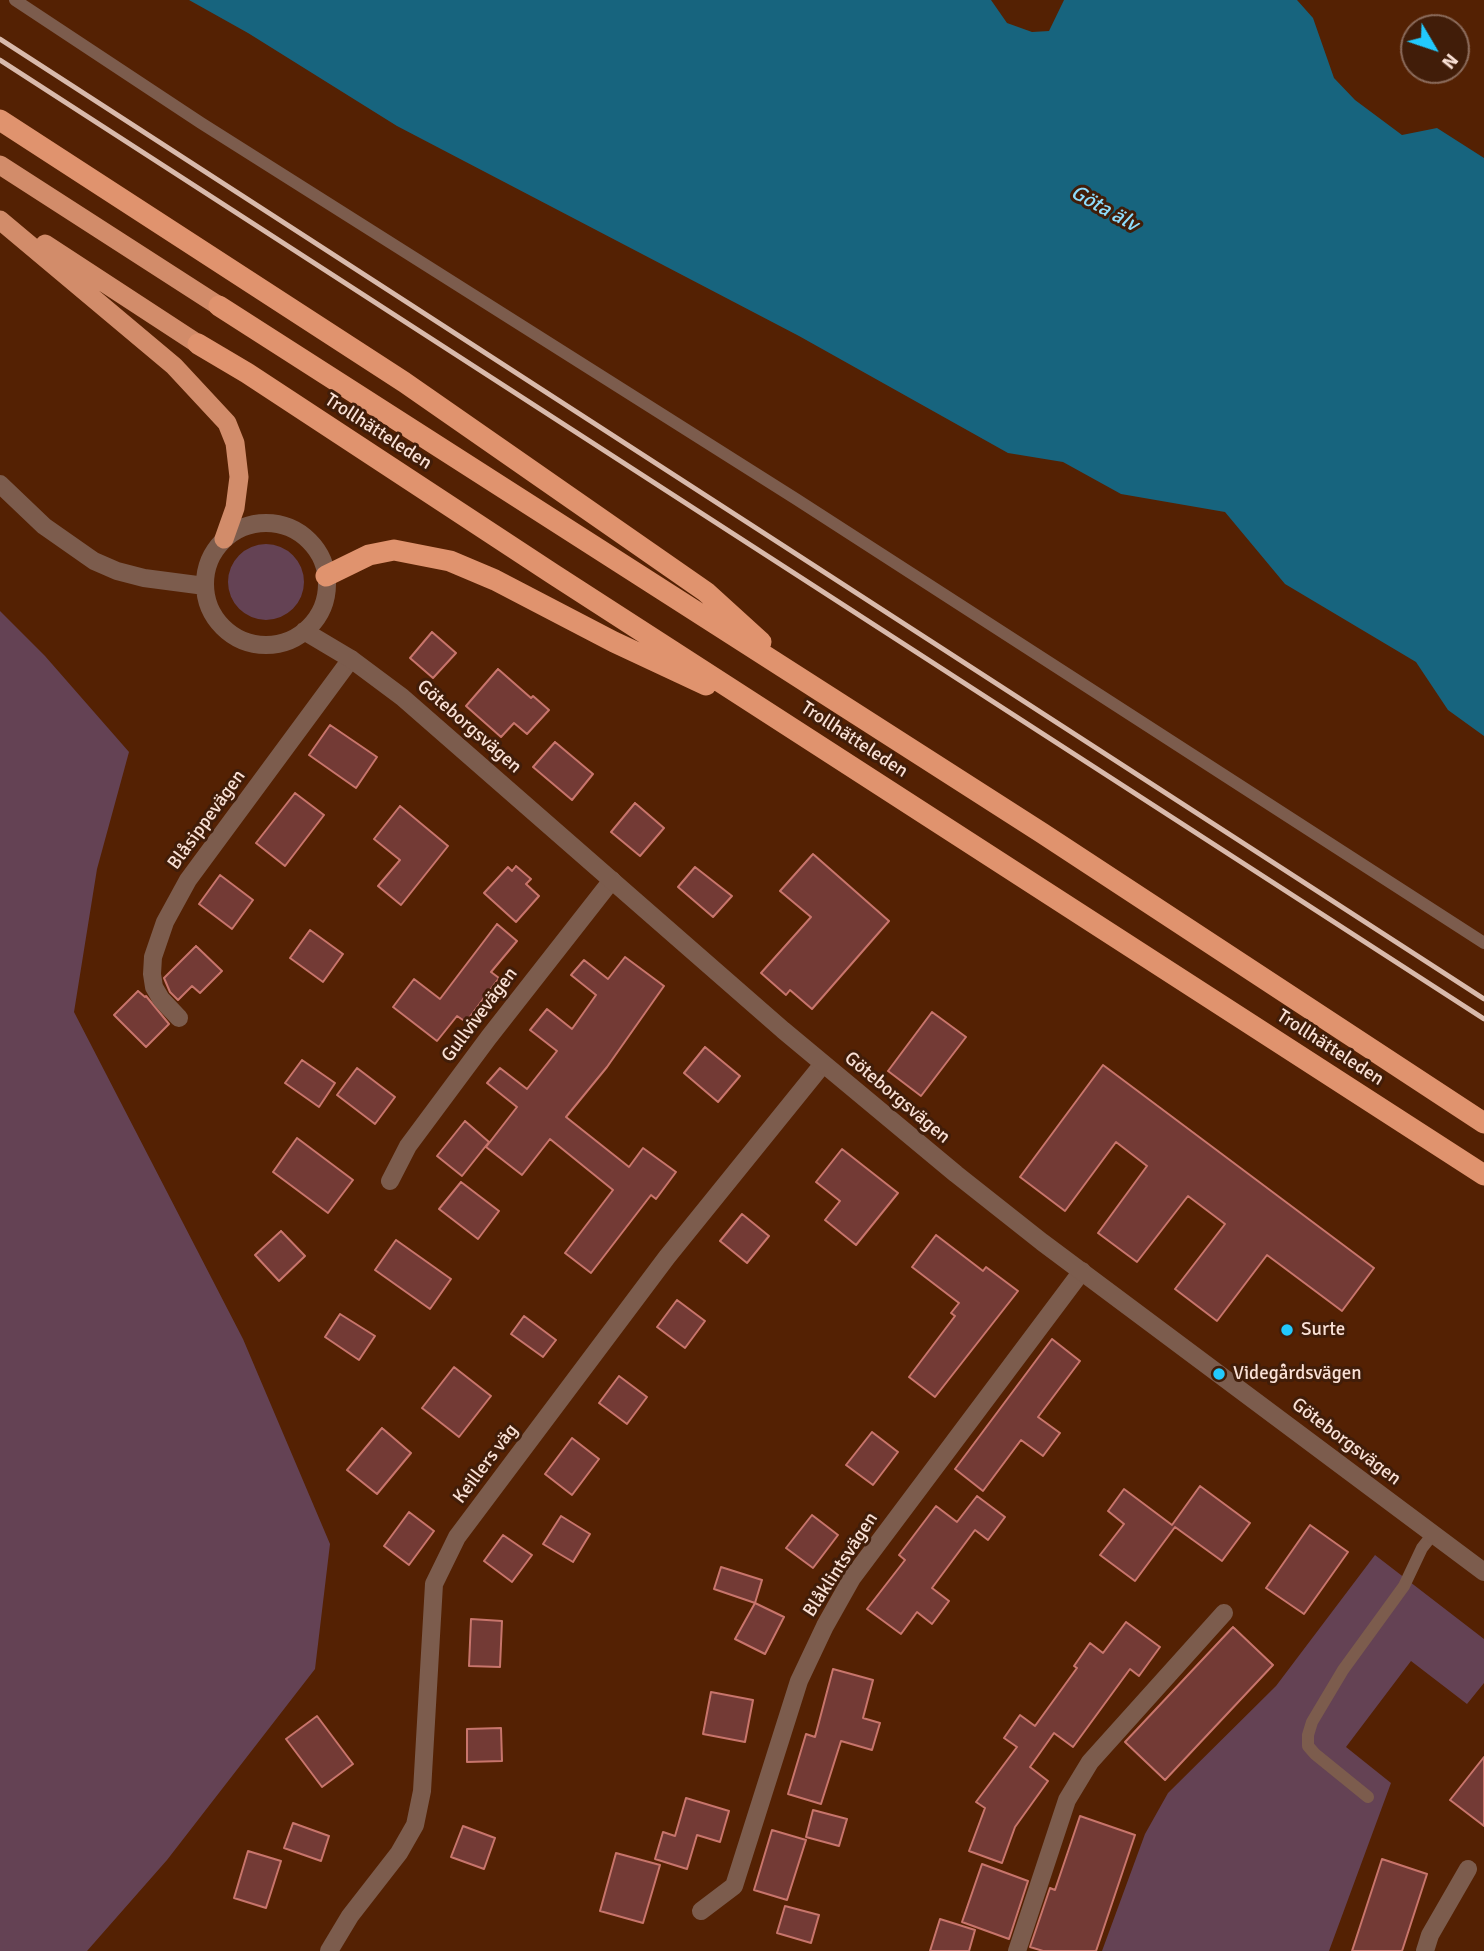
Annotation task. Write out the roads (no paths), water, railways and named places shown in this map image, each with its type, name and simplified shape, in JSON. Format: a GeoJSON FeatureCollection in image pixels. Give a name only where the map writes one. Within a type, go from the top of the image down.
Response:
{"type":"FeatureCollection","features":[{"type":"Feature","properties":{"kind":"highway"},"geometry":{"type":"LineString","coordinates":[[0,120],[404,382],[706,592],[810,685]]}},
{"type":"Feature","properties":{"kind":"highway"},"geometry":{"type":"LineString","coordinates":[[0,165],[219,306]]}},
{"type":"Feature","properties":{"kind":"highway"},"geometry":{"type":"LineString","coordinates":[[0,217],[198,344]]}},
{"type":"Feature","properties":{"kind":"highway"},"geometry":{"type":"LineString","coordinates":[[0,217],[174,366],[227,423],[235,443],[239,477],[235,508],[224,539]]}},
{"type":"Feature","properties":{"kind":"highway","name":"Trollhätteleden"},"geometry":{"type":"LineString","coordinates":[[219,306],[1030,826],[1484,1123]]}},
{"type":"Feature","properties":{"kind":"highway","name":"Trollhätteleden"},"geometry":{"type":"LineString","coordinates":[[198,344],[247,373],[553,574],[1484,1175]]}},
{"type":"Feature","properties":{"kind":"highway"},"geometry":{"type":"LineString","coordinates":[[327,576],[369,555],[394,550],[450,561],[495,580],[614,642],[783,721]]}},
{"type":"Feature","properties":{"kind":"street"},"geometry":{"type":"LineString","coordinates":[[0,484],[44,526],[94,561],[144,579],[205,586]]}},
{"type":"Feature","properties":{"kind":"street"},"geometry":{"type":"LineString","coordinates":[[252,524],[283,525],[298,531],[310,541],[327,576],[326,594],[321,610],[304,631],[288,641],[259,644],[240,639],[218,622],[208,605],[205,586],[209,560],[224,539],[252,524]]}},
{"type":"Feature","properties":{"kind":"street","name":"Göteborgsvägen"},"geometry":{"type":"LineString","coordinates":[[304,631],[351,659],[402,697],[822,1064],[956,1174],[1484,1572]]}},
{"type":"Feature","properties":{"kind":"street","name":"Blåsippevägen"},"geometry":{"type":"LineString","coordinates":[[179,1018],[161,999],[154,987],[152,974],[153,957],[166,922],[188,880],[351,659]]}},
{"type":"Feature","properties":{"kind":"street","name":"Gullvivevägen"},"geometry":{"type":"LineString","coordinates":[[390,1181],[416,1135],[612,880]]}},
{"type":"Feature","properties":{"kind":"street","name":"Keillers väg"},"geometry":{"type":"LineString","coordinates":[[329,1951],[350,1916],[399,1853],[415,1825],[422,1791],[434,1584],[457,1537],[667,1257],[822,1064]]}},
{"type":"Feature","properties":{"kind":"street","name":"Blåklintsvägen"},"geometry":{"type":"LineString","coordinates":[[701,1911],[734,1886],[799,1681],[852,1578],[1082,1271]]}},
{"type":"Feature","properties":{"kind":"street"},"geometry":{"type":"LineString","coordinates":[[1017,1951],[1068,1800],[1090,1762],[1224,1614]]}},
{"type":"Feature","properties":{"kind":"street"},"geometry":{"type":"LineString","coordinates":[[1425,1951],[1430,1935],[1468,1868]]}},
{"type":"Feature","properties":{"kind":"lane"},"geometry":{"type":"LineString","coordinates":[[15,0],[201,123],[796,499],[1484,943]]}},
{"type":"Feature","properties":{"kind":"lane"},"geometry":{"type":"LineString","coordinates":[[1368,1797],[1315,1754],[1308,1746],[1308,1735],[1312,1722],[1343,1670],[1404,1586],[1422,1548],[1433,1534]]}},
{"type":"Feature","properties":{"kind":"water","name":"Göta älv"},"geometry":{"type":"Polygon","coordinates":[[[189,0],[991,0],[1007,23],[1032,32],[1049,31],[1064,0],[1297,0],[1313,18],[1334,78],[1355,100],[1402,135],[1437,128],[1484,158],[1484,736],[1448,710],[1416,662],[1285,584],[1225,512],[1121,494],[1063,462],[1008,453],[799,336],[397,126],[248,33],[189,0]]]}},
{"type":"Feature","properties":{"kind":"railway"},"geometry":{"type":"LineString","coordinates":[[0,39],[1484,999]]}},
{"type":"Feature","properties":{"kind":"railway"},"geometry":{"type":"LineString","coordinates":[[0,60],[1484,1019]]}},
{"type":"Feature","properties":{"kind":"place","name":"Surte"},"geometry":{"type":"Point","coordinates":[1287,1330]}},
{"type":"Feature","properties":{"kind":"place","name":"Videgårdsvägen"},"geometry":{"type":"Point","coordinates":[1219,1374]}}]}
